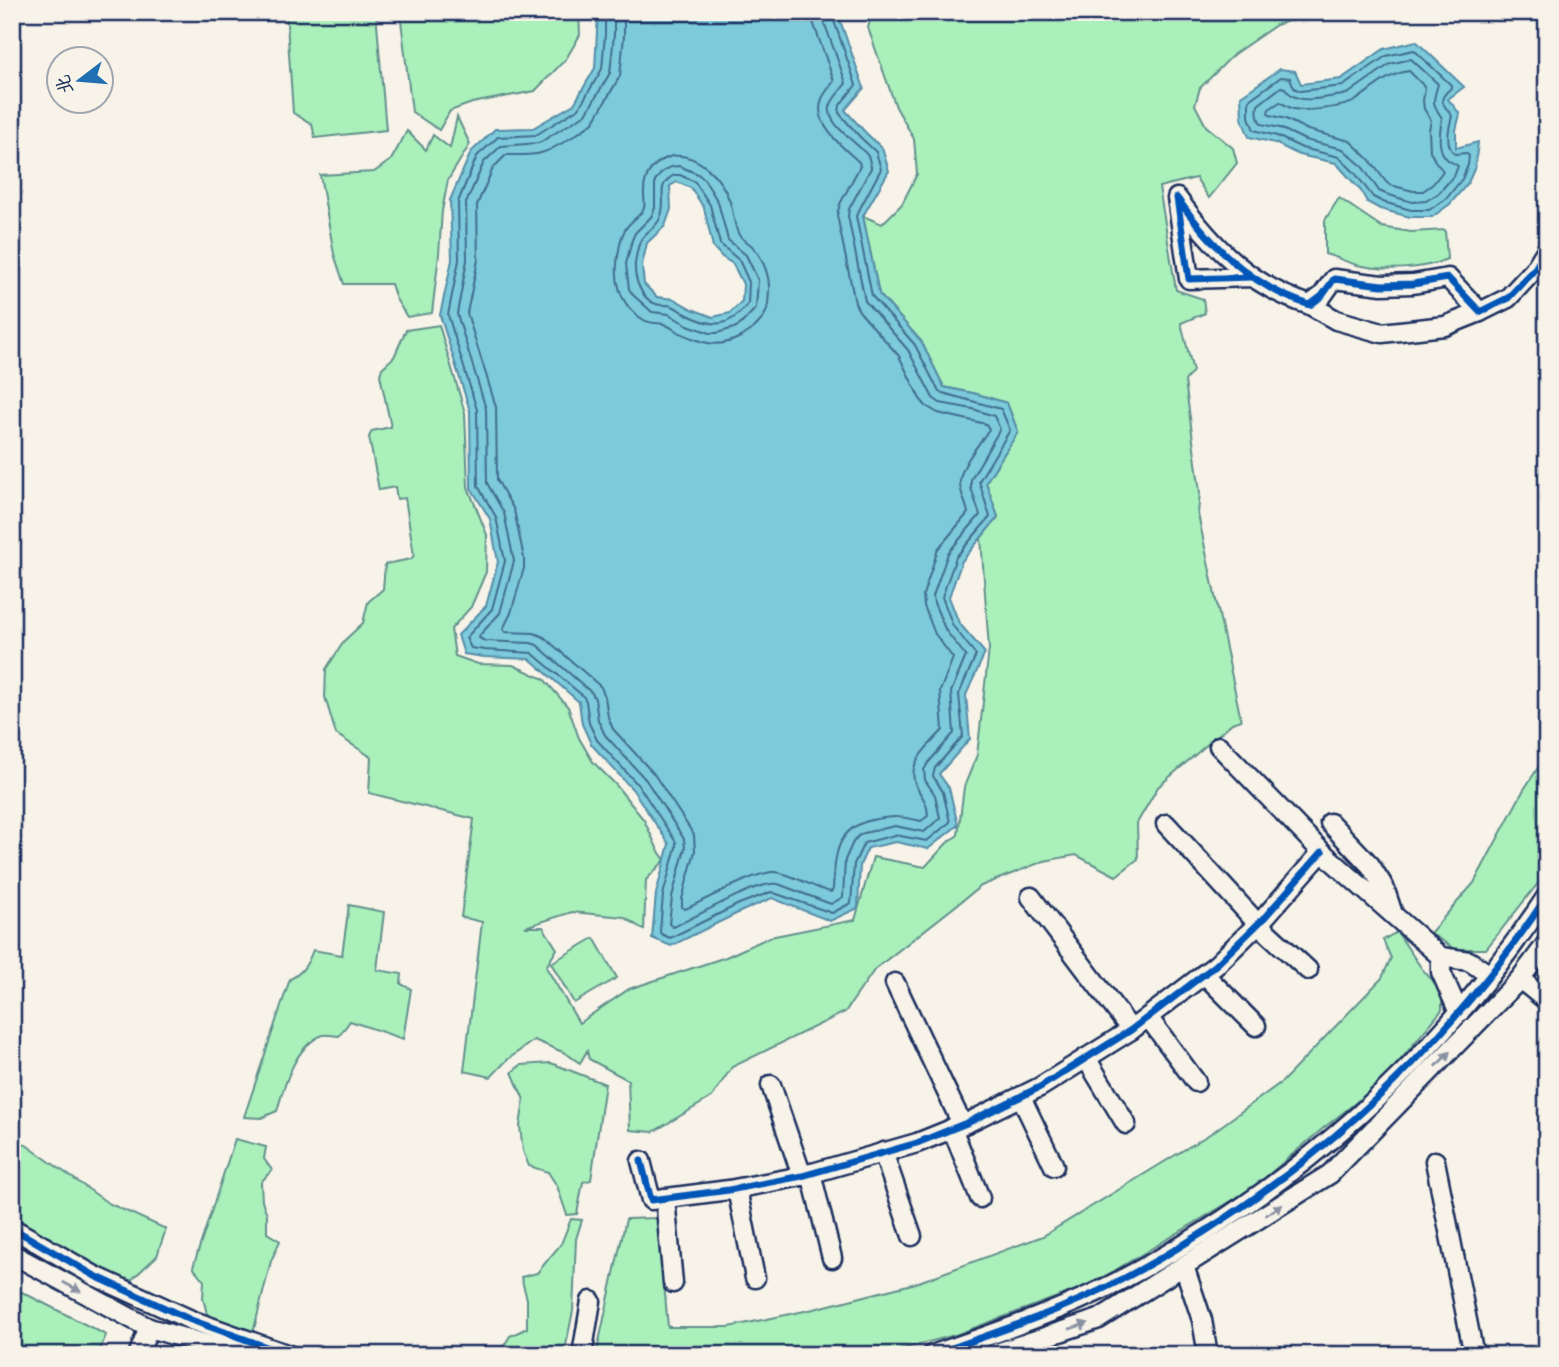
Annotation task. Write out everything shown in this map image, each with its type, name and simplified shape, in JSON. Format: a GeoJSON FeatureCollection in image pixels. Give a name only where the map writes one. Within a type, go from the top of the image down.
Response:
{"type":"FeatureCollection","features":[{"type":"Feature","properties":{"kind":"street"},"geometry":{"type":"LineString","coordinates":[[1251,277],[1189,279],[1177,198],[1195,224],[1226,257],[1251,277],[1286,298],[1310,305],[1336,320],[1382,333],[1444,326],[1508,298],[1534,270],[1547,249]]}},
{"type":"Feature","properties":{"kind":"street"},"geometry":{"type":"LineString","coordinates":[[1310,305],[1334,279],[1382,285],[1413,284],[1448,278],[1480,312]]}},
{"type":"Feature","properties":{"kind":"street"},"geometry":{"type":"LineString","coordinates":[[1220,746],[1322,852],[1441,957],[1469,961],[1490,975]]}},
{"type":"Feature","properties":{"kind":"street"},"geometry":{"type":"LineString","coordinates":[[1166,824],[1258,924],[1308,970]]}},
{"type":"Feature","properties":{"kind":"street"},"geometry":{"type":"LineString","coordinates":[[1330,824],[1370,865],[1384,887],[1392,914]]}},
{"type":"Feature","properties":{"kind":"street"},"geometry":{"type":"LineString","coordinates":[[641,1161],[651,1200],[737,1189],[807,1174],[917,1143],[1021,1097],[1131,1030],[1216,965],[1258,924],[1322,852]]}},
{"type":"Feature","properties":{"kind":"street"},"geometry":{"type":"LineString","coordinates":[[932,1355],[1021,1325],[1118,1281],[1210,1229],[1297,1168],[1378,1099],[1459,1013],[1518,940],[1547,896]]}},
{"type":"Feature","properties":{"kind":"street"},"geometry":{"type":"LineString","coordinates":[[1031,897],[1131,1030]]}},
{"type":"Feature","properties":{"kind":"street"},"geometry":{"type":"LineString","coordinates":[[991,1355],[1099,1319],[1330,1174],[1520,979],[1547,943]]}},
{"type":"Feature","properties":{"kind":"street"},"geometry":{"type":"LineString","coordinates":[[1441,957],[1441,972],[1459,1013]]}},
{"type":"Feature","properties":{"kind":"street"},"geometry":{"type":"LineString","coordinates":[[1204,974],[1256,1026]]}},
{"type":"Feature","properties":{"kind":"street"},"geometry":{"type":"LineString","coordinates":[[1520,979],[1547,1001]]}},
{"type":"Feature","properties":{"kind":"street"},"geometry":{"type":"LineString","coordinates":[[895,983],[957,1126],[980,1198]]}},
{"type":"Feature","properties":{"kind":"street"},"geometry":{"type":"LineString","coordinates":[[1148,1017],[1196,1082]]}},
{"type":"Feature","properties":{"kind":"street"},"geometry":{"type":"LineString","coordinates":[[1086,1058],[1126,1124]]}},
{"type":"Feature","properties":{"kind":"street"},"geometry":{"type":"LineString","coordinates":[[771,1085],[807,1174],[832,1258]]}},
{"type":"Feature","properties":{"kind":"street"},"geometry":{"type":"LineString","coordinates":[[1021,1097],[1054,1166]]}},
{"type":"Feature","properties":{"kind":"street"},"geometry":{"type":"LineString","coordinates":[[883,1153],[912,1236]]}},
{"type":"Feature","properties":{"kind":"street"},"geometry":{"type":"LineString","coordinates":[[1435,1161],[1474,1355]]}},
{"type":"Feature","properties":{"kind":"street"},"geometry":{"type":"LineString","coordinates":[[737,1189],[755,1278]]}},
{"type":"Feature","properties":{"kind":"street"},"geometry":{"type":"LineString","coordinates":[[665,1198],[673,1283]]}},
{"type":"Feature","properties":{"kind":"street"},"geometry":{"type":"LineString","coordinates":[[12,1228],[94,1276],[191,1321],[289,1355]]}},
{"type":"Feature","properties":{"kind":"street"},"geometry":{"type":"LineString","coordinates":[[12,1254],[149,1328],[243,1355]]}},
{"type":"Feature","properties":{"kind":"street"},"geometry":{"type":"LineString","coordinates":[[1184,1266],[1202,1320],[1208,1355]]}},
{"type":"Feature","properties":{"kind":"street"},"geometry":{"type":"LineString","coordinates":[[582,1355],[591,1301]]}},
{"type":"Feature","properties":{"kind":"street"},"geometry":{"type":"LineString","coordinates":[[138,1355],[149,1328]]}},
{"type":"Feature","properties":{"kind":"green space"},"geometry":{"type":"Polygon","coordinates":[[[284,12],[376,12],[386,130],[315,138],[312,124],[293,113],[284,12]]]}},
{"type":"Feature","properties":{"kind":"green space"},"geometry":{"type":"Polygon","coordinates":[[[400,12],[579,12],[580,35],[566,59],[535,91],[472,103],[450,111],[439,130],[412,112],[400,12]]]}},
{"type":"Feature","properties":{"kind":"green space"},"geometry":{"type":"Polygon","coordinates":[[[872,12],[1316,12],[1276,25],[1234,54],[1200,88],[1195,105],[1206,126],[1233,148],[1237,163],[1209,198],[1196,178],[1159,187],[1176,290],[1203,299],[1205,313],[1181,323],[1193,371],[1185,381],[1200,492],[1198,514],[1241,720],[1232,723],[1158,787],[1137,823],[1138,859],[1116,876],[1076,855],[1044,861],[981,886],[875,969],[845,1012],[732,1067],[712,1097],[653,1132],[630,1130],[628,1080],[589,1059],[587,1051],[580,1063],[565,1053],[534,1040],[507,1060],[491,1077],[464,1071],[482,922],[461,917],[474,819],[369,793],[371,757],[336,734],[325,697],[326,669],[345,640],[363,623],[368,602],[383,589],[385,564],[411,559],[414,555],[405,498],[397,499],[395,487],[379,490],[369,437],[372,431],[391,427],[380,375],[382,368],[394,357],[406,330],[439,325],[465,413],[468,487],[487,535],[486,572],[471,607],[451,629],[455,656],[478,664],[513,665],[544,679],[568,707],[579,738],[593,762],[644,820],[665,860],[646,880],[644,930],[624,917],[572,912],[525,927],[543,927],[557,949],[546,967],[579,1023],[629,989],[726,957],[770,937],[855,920],[873,857],[925,867],[958,835],[964,787],[977,755],[989,649],[981,538],[998,517],[986,482],[1018,432],[1007,403],[944,387],[921,341],[879,294],[863,216],[882,224],[902,204],[917,174],[914,139],[896,107],[868,28],[872,12]]]}},
{"type":"Feature","properties":{"kind":"green space"},"geometry":{"type":"Polygon","coordinates":[[[457,117],[470,144],[448,180],[442,211],[432,313],[407,317],[391,284],[344,284],[334,254],[320,175],[374,172],[391,160],[407,131],[426,150],[433,135],[450,148],[457,117]]]}},
{"type":"Feature","properties":{"kind":"green space"},"geometry":{"type":"Polygon","coordinates":[[[1339,198],[1382,227],[1411,232],[1445,230],[1447,259],[1415,267],[1391,269],[1357,265],[1325,254],[1325,220],[1339,198]]]}},
{"type":"Feature","properties":{"kind":"green space"},"geometry":{"type":"Polygon","coordinates":[[[1547,754],[1547,872],[1486,949],[1455,949],[1430,933],[1474,883],[1523,791],[1547,754]]]}},
{"type":"Feature","properties":{"kind":"green space"},"geometry":{"type":"Polygon","coordinates":[[[349,905],[384,912],[377,970],[402,974],[401,984],[411,989],[403,1039],[350,1021],[339,1036],[323,1035],[305,1048],[292,1067],[277,1111],[261,1118],[244,1117],[290,979],[304,967],[313,950],[342,955],[349,905]]]}},
{"type":"Feature","properties":{"kind":"green space"},"geometry":{"type":"Polygon","coordinates":[[[1397,932],[1422,969],[1442,991],[1442,1010],[1383,1081],[1253,1188],[1092,1284],[955,1335],[880,1355],[596,1355],[626,1219],[658,1218],[668,1327],[729,1327],[814,1309],[916,1283],[1043,1236],[1213,1132],[1283,1081],[1382,978],[1391,958],[1383,940],[1397,932]]]}},
{"type":"Feature","properties":{"kind":"green space"},"geometry":{"type":"Polygon","coordinates":[[[594,938],[617,978],[574,1003],[551,963],[594,938]]]}},
{"type":"Feature","properties":{"kind":"green space"},"geometry":{"type":"Polygon","coordinates":[[[551,1063],[605,1084],[591,1180],[583,1182],[577,1214],[567,1215],[557,1186],[548,1172],[529,1166],[523,1151],[520,1126],[524,1100],[512,1072],[521,1065],[551,1063]]]}},
{"type":"Feature","properties":{"kind":"green space"},"geometry":{"type":"Polygon","coordinates":[[[12,1135],[108,1203],[166,1229],[157,1256],[127,1284],[12,1217],[12,1135]]]}},
{"type":"Feature","properties":{"kind":"green space"},"geometry":{"type":"Polygon","coordinates":[[[235,1139],[266,1147],[264,1159],[272,1170],[261,1182],[262,1201],[267,1214],[267,1233],[280,1241],[271,1261],[253,1333],[207,1314],[203,1298],[204,1281],[193,1267],[235,1139]]]}},
{"type":"Feature","properties":{"kind":"green space"},"geometry":{"type":"Polygon","coordinates":[[[571,1219],[582,1220],[576,1239],[573,1311],[564,1355],[498,1355],[510,1336],[527,1328],[527,1299],[521,1277],[537,1273],[561,1244],[571,1219]]]}},
{"type":"Feature","properties":{"kind":"green space"},"geometry":{"type":"Polygon","coordinates":[[[12,1287],[106,1335],[98,1355],[12,1355],[12,1287]]]}},
{"type":"Feature","properties":{"kind":"water"},"geometry":{"type":"Polygon","coordinates":[[[598,12],[837,12],[864,88],[845,110],[882,148],[889,171],[863,216],[879,294],[921,341],[944,387],[1007,403],[1018,432],[986,482],[998,517],[962,561],[949,597],[959,623],[985,653],[966,695],[970,739],[939,774],[949,788],[958,825],[928,849],[896,842],[868,848],[860,865],[858,908],[830,921],[772,898],[671,946],[652,938],[656,894],[669,844],[633,790],[591,744],[582,724],[579,702],[530,659],[464,654],[458,635],[486,606],[498,562],[490,519],[471,488],[470,411],[440,315],[452,260],[450,200],[471,152],[495,129],[533,128],[574,104],[595,68],[598,12]],[[677,182],[670,186],[671,209],[665,226],[647,243],[642,265],[644,284],[657,297],[674,299],[713,317],[730,313],[742,301],[743,284],[733,264],[713,247],[704,208],[691,188],[677,182]]]}},
{"type":"Feature","properties":{"kind":"water"},"geometry":{"type":"Polygon","coordinates":[[[1416,41],[1464,87],[1448,99],[1460,114],[1456,130],[1456,148],[1478,142],[1475,167],[1468,183],[1450,204],[1432,217],[1410,217],[1380,209],[1367,202],[1361,191],[1336,163],[1299,155],[1275,143],[1249,137],[1242,119],[1241,96],[1280,69],[1295,71],[1301,84],[1341,79],[1384,49],[1416,41]]]}},
{"type":"Feature","properties":{"kind":"cycle path"},"geometry":{"type":"LineString","coordinates":[[1251,277],[1189,279],[1177,198],[1204,232],[1234,263],[1269,287],[1310,305],[1322,296],[1334,279],[1382,285],[1413,284],[1448,278],[1480,312],[1508,298],[1534,270],[1547,249]]}},
{"type":"Feature","properties":{"kind":"cycle path"},"geometry":{"type":"LineString","coordinates":[[641,1161],[651,1200],[729,1190],[802,1176],[917,1143],[969,1122],[1040,1087],[1131,1030],[1216,965],[1264,918],[1322,852]]}},
{"type":"Feature","properties":{"kind":"cycle path"},"geometry":{"type":"LineString","coordinates":[[932,1355],[1050,1312],[1096,1292],[1183,1245],[1244,1206],[1358,1116],[1410,1066],[1459,1013],[1505,956],[1547,896]]}},
{"type":"Feature","properties":{"kind":"cycle path"},"geometry":{"type":"LineString","coordinates":[[12,1228],[95,1276],[191,1320],[289,1355]]}}]}
